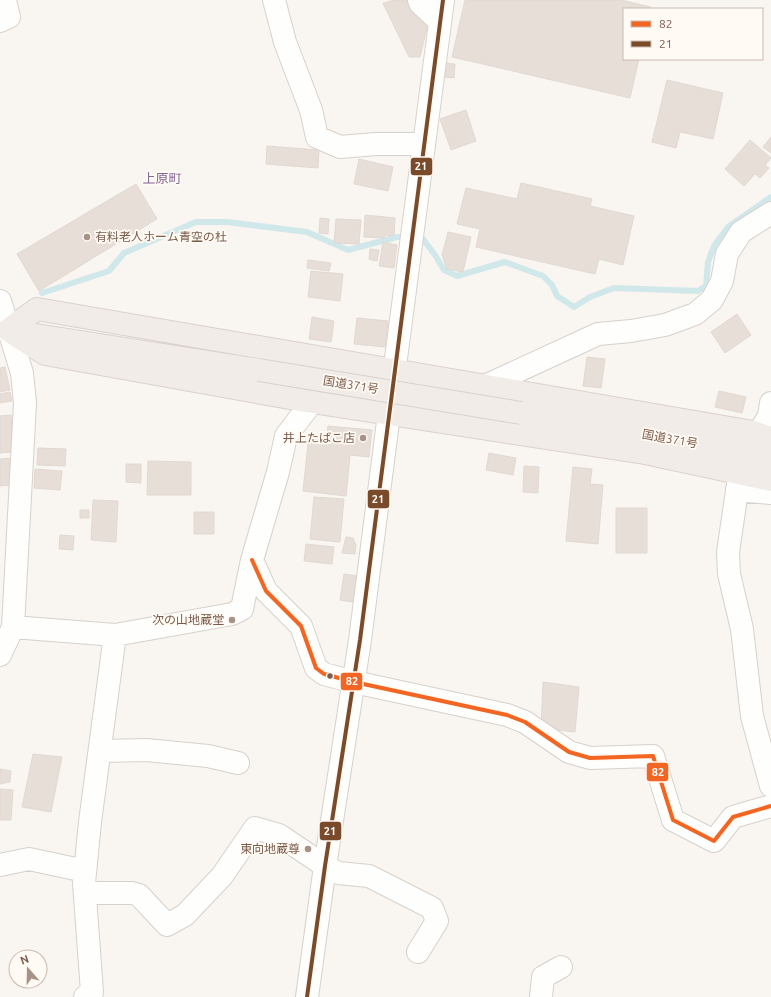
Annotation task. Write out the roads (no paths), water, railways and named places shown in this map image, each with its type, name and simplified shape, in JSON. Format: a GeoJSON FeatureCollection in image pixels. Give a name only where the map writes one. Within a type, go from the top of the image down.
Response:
{"type":"FeatureCollection","features":[{"type":"Feature","properties":{"kind":"highway"},"geometry":{"type":"LineString","coordinates":[[769,420],[753,432],[37,309],[4,330],[45,354],[312,402],[645,453],[771,480]]}},
{"type":"Feature","properties":{"kind":"highway","name":"国道371号"},"geometry":{"type":"LineString","coordinates":[[4,330],[521,413],[744,452],[771,460]]}},
{"type":"Feature","properties":{"kind":"street"},"geometry":{"type":"LineString","coordinates":[[0,21],[9,17],[6,0]]}},
{"type":"Feature","properties":{"kind":"street"},"geometry":{"type":"LineString","coordinates":[[274,0],[285,42],[311,110],[317,137],[340,147],[376,144],[424,144]]}},
{"type":"Feature","properties":{"kind":"street"},"geometry":{"type":"LineString","coordinates":[[419,0],[420,3],[440,22]]}},
{"type":"Feature","properties":{"kind":"street"},"geometry":{"type":"LineString","coordinates":[[307,997],[325,866],[360,640],[443,0]]}},
{"type":"Feature","properties":{"kind":"street"},"geometry":{"type":"LineString","coordinates":[[485,386],[598,334],[630,331],[665,325],[695,314],[712,300],[722,281],[727,254],[741,232],[771,213]]}},
{"type":"Feature","properties":{"kind":"street"},"geometry":{"type":"LineString","coordinates":[[0,301],[4,330],[22,373],[25,403],[13,627],[0,655]]}},
{"type":"Feature","properties":{"kind":"street"},"geometry":{"type":"LineString","coordinates":[[13,627],[115,635],[232,614],[242,609],[252,560],[278,472],[286,436],[312,402]]}},
{"type":"Feature","properties":{"kind":"street"},"geometry":{"type":"LineString","coordinates":[[771,493],[737,487],[728,552],[729,574],[742,629],[752,716],[771,786]]}},
{"type":"Feature","properties":{"kind":"street"},"geometry":{"type":"LineString","coordinates":[[252,560],[266,591],[301,626],[316,668],[324,674],[354,682],[507,715],[525,722],[569,752],[590,758],[652,756],[673,820],[714,841],[733,817],[771,806]]}},
{"type":"Feature","properties":{"kind":"street"},"geometry":{"type":"LineString","coordinates":[[85,997],[92,992],[84,882],[90,822],[101,751],[115,635]]}},
{"type":"Feature","properties":{"kind":"street"},"geometry":{"type":"LineString","coordinates":[[101,751],[146,750],[208,756],[238,763]]}},
{"type":"Feature","properties":{"kind":"street"},"geometry":{"type":"LineString","coordinates":[[86,893],[139,895],[167,925],[185,915],[222,876],[255,828],[279,835],[338,873],[369,876],[432,908],[437,921],[418,952]]}},
{"type":"Feature","properties":{"kind":"street"},"geometry":{"type":"LineString","coordinates":[[0,865],[30,860],[85,871]]}},
{"type":"Feature","properties":{"kind":"street"},"geometry":{"type":"LineString","coordinates":[[542,997],[543,977],[561,967]]}},
{"type":"Feature","properties":{"kind":"waterway"},"geometry":{"type":"LineString","coordinates":[[423,239],[444,270],[457,276],[505,262],[543,276],[552,285],[557,296],[574,307],[590,297],[614,288],[698,291],[706,286],[708,262],[714,246],[728,227],[771,197]]}},
{"type":"Feature","properties":{"kind":"waterway"},"geometry":{"type":"LineString","coordinates":[[42,293],[109,271],[124,253],[196,222],[227,222],[307,232],[348,250],[401,237]]}},
{"type":"Feature","properties":{"kind":"place","name":"有料老人ホーム青空の杜"},"geometry":{"type":"Point","coordinates":[87,237]}},
{"type":"Feature","properties":{"kind":"place","name":"井上たばこ店"},"geometry":{"type":"Point","coordinates":[363,438]}},
{"type":"Feature","properties":{"kind":"place","name":"次の山地蔵堂"},"geometry":{"type":"Point","coordinates":[232,620]}},
{"type":"Feature","properties":{"kind":"place","name":"東向地蔵尊"},"geometry":{"type":"Point","coordinates":[308,849]}},
{"type":"Feature","properties":{"kind":"district","name":"上原町"},"geometry":{"type":"Point","coordinates":[162,178]}}]}
